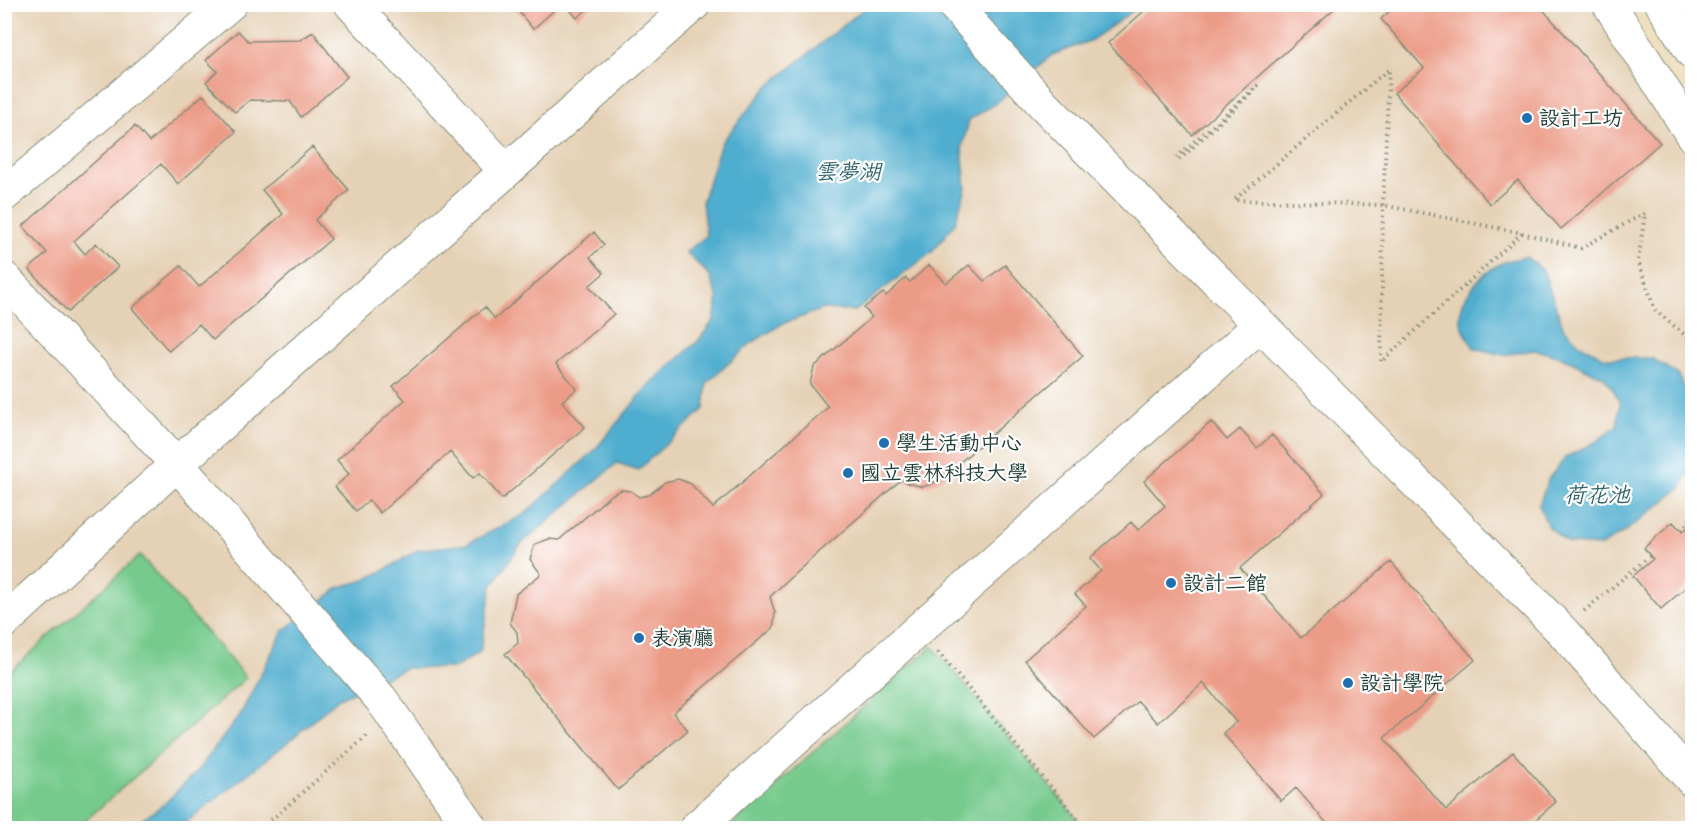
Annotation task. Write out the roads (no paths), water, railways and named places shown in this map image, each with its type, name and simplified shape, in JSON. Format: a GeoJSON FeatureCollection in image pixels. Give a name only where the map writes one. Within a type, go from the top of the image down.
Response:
{"type":"FeatureCollection","features":[{"type":"Feature","properties":{"kind":"street"},"geometry":{"type":"LineString","coordinates":[[4,195],[230,4]]}},
{"type":"Feature","properties":{"kind":"street"},"geometry":{"type":"LineString","coordinates":[[351,4],[506,171]]}},
{"type":"Feature","properties":{"kind":"street"},"geometry":{"type":"LineString","coordinates":[[4,622],[177,464],[694,4]]}},
{"type":"Feature","properties":{"kind":"street"},"geometry":{"type":"LineString","coordinates":[[953,4],[1043,104],[1563,632],[1692,780]]}},
{"type":"Feature","properties":{"kind":"street"},"geometry":{"type":"LineString","coordinates":[[1609,4],[1692,135]]}},
{"type":"Feature","properties":{"kind":"street"},"geometry":{"type":"LineString","coordinates":[[1662,4],[1692,52]]}},
{"type":"Feature","properties":{"kind":"street"},"geometry":{"type":"LineString","coordinates":[[4,278],[177,464],[387,706],[471,828]]}},
{"type":"Feature","properties":{"kind":"street"},"geometry":{"type":"LineString","coordinates":[[696,828],[1260,325]]}},
{"type":"Feature","properties":{"kind":"water","name":"雲夢湖"},"geometry":{"type":"Polygon","coordinates":[[[866,5],[1141,5],[1092,40],[1052,55],[995,104],[969,120],[962,148],[966,188],[955,223],[932,252],[855,311],[823,309],[782,324],[750,344],[707,383],[704,409],[638,470],[617,463],[520,545],[492,586],[480,652],[455,668],[406,668],[339,698],[287,743],[179,828],[130,828],[164,804],[198,770],[240,715],[283,631],[340,587],[365,580],[418,550],[467,544],[525,514],[593,452],[647,387],[699,340],[714,320],[718,298],[709,275],[686,252],[706,236],[702,202],[721,143],[768,86],[866,5]]]}},
{"type":"Feature","properties":{"kind":"water","name":"荷花池"},"geometry":{"type":"Polygon","coordinates":[[[1526,257],[1543,270],[1563,327],[1580,344],[1605,358],[1651,358],[1677,374],[1690,397],[1692,464],[1682,487],[1626,531],[1601,546],[1569,544],[1548,527],[1539,505],[1549,478],[1566,457],[1594,443],[1617,426],[1620,404],[1613,389],[1603,376],[1562,357],[1535,350],[1503,355],[1474,348],[1461,322],[1460,314],[1466,297],[1484,275],[1501,263],[1526,257]]]}},
{"type":"Feature","properties":{"kind":"place","name":"設計工坊"},"geometry":{"type":"Point","coordinates":[1527,118]}},
{"type":"Feature","properties":{"kind":"place","name":"學生活動中心"},"geometry":{"type":"Point","coordinates":[884,443]}},
{"type":"Feature","properties":{"kind":"place","name":"國立雲林科技大學"},"geometry":{"type":"Point","coordinates":[848,473]}},
{"type":"Feature","properties":{"kind":"place","name":"設計二館"},"geometry":{"type":"Point","coordinates":[1171,583]}},
{"type":"Feature","properties":{"kind":"place","name":"表演廳"},"geometry":{"type":"Point","coordinates":[639,638]}},
{"type":"Feature","properties":{"kind":"place","name":"設計學院"},"geometry":{"type":"Point","coordinates":[1348,683]}}]}
